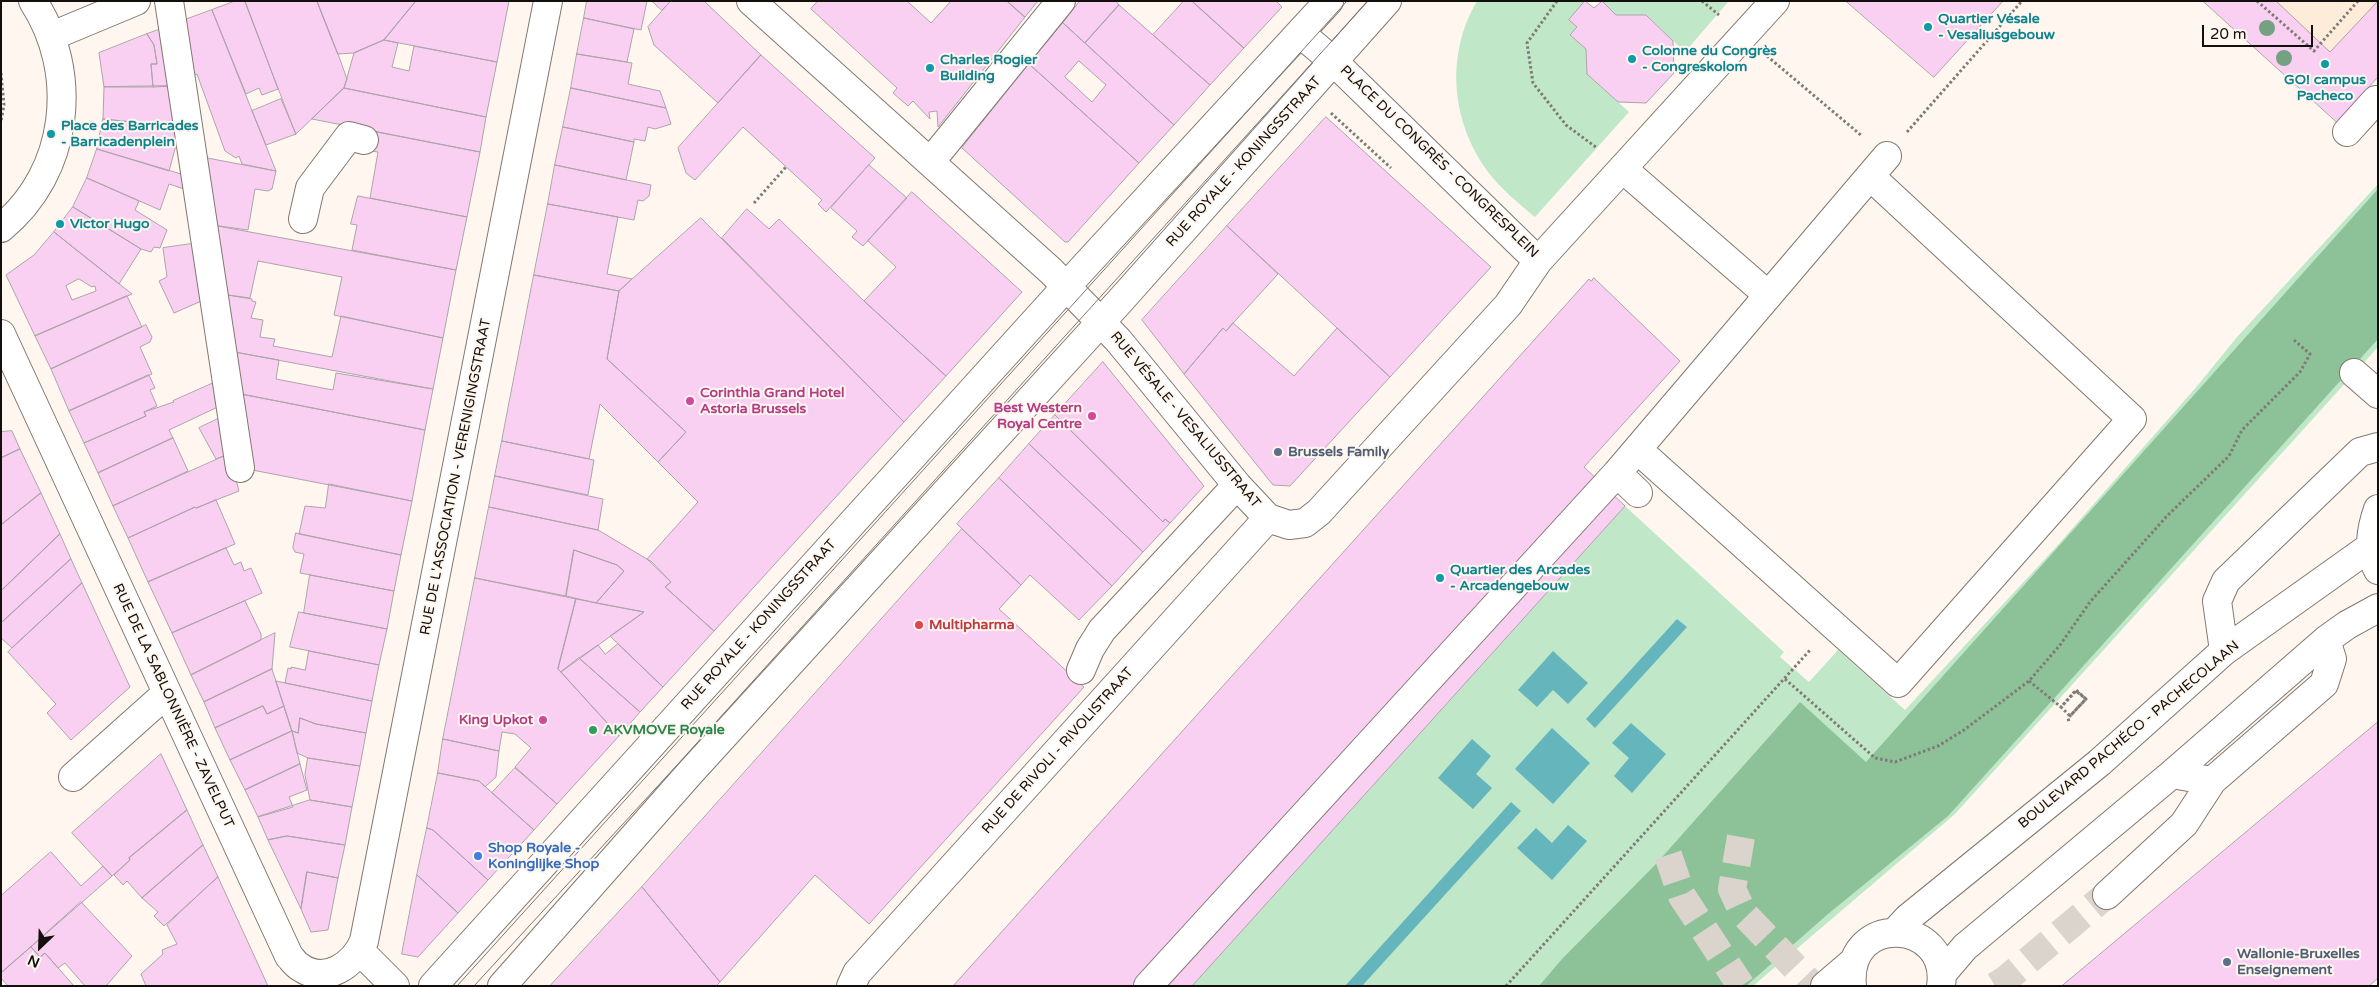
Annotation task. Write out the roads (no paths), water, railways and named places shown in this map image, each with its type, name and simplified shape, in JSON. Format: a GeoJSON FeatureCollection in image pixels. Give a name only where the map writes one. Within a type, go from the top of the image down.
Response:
{"type":"FeatureCollection","features":[{"type":"Feature","properties":{"kind":"street"},"geometry":{"type":"LineString","coordinates":[[1,228],[24,206],[39,185],[50,162],[58,137],[62,112],[59,60],[52,36],[33,1]]}},
{"type":"Feature","properties":{"kind":"street"},"geometry":{"type":"LineString","coordinates":[[52,36],[136,1]]}},
{"type":"Feature","properties":{"kind":"street"},"geometry":{"type":"LineString","coordinates":[[170,1],[240,468]]}},
{"type":"Feature","properties":{"kind":"street","name":"RUE DE L'ASSOCIATION - VERENIGINGSTRAAT"},"geometry":{"type":"LineString","coordinates":[[360,952],[364,941],[450,511],[548,1]]}},
{"type":"Feature","properties":{"kind":"street"},"geometry":{"type":"LineString","coordinates":[[751,1],[931,161],[1101,322]]}},
{"type":"Feature","properties":{"kind":"street"},"geometry":{"type":"LineString","coordinates":[[931,161],[1061,1]]}},
{"type":"Feature","properties":{"kind":"street","name":"RUE ROYALE - KONINGSSTRAAT"},"geometry":{"type":"LineString","coordinates":[[432,986],[1066,287],[1329,1]]}},
{"type":"Feature","properties":{"kind":"street","name":"RUE ROYALE - KONINGSSTRAAT"},"geometry":{"type":"LineString","coordinates":[[502,986],[690,774],[1101,322],[1387,1]]}},
{"type":"Feature","properties":{"kind":"street","name":"PLACE DU CONGRÈS - CONGRESPLEIN"},"geometry":{"type":"LineString","coordinates":[[1300,33],[1334,61],[1538,261],[1776,1]]}},
{"type":"Feature","properties":{"kind":"street"},"geometry":{"type":"LineString","coordinates":[[2347,132],[2373,97]]}},
{"type":"Feature","properties":{"kind":"street"},"geometry":{"type":"LineString","coordinates":[[303,219],[310,188],[349,136],[364,140]]}},
{"type":"Feature","properties":{"kind":"street"},"geometry":{"type":"LineString","coordinates":[[1148,986],[1638,450],[1879,166],[2132,419],[1898,683],[1638,450]]}},
{"type":"Feature","properties":{"kind":"street"},"geometry":{"type":"LineString","coordinates":[[1623,169],[1768,295]]}},
{"type":"Feature","properties":{"kind":"street"},"geometry":{"type":"LineString","coordinates":[[1268,518],[1289,525],[1305,523],[1319,512],[1508,305],[1538,261]]}},
{"type":"Feature","properties":{"kind":"street","name":"RUE VÉSALE - VESALIUSSTRAAT"},"geometry":{"type":"LineString","coordinates":[[1101,322],[1118,340],[1237,485],[1268,518]]}},
{"type":"Feature","properties":{"kind":"street","name":"RUE DE LA SABLONNIÈRE - ZAVELPUT"},"geometry":{"type":"LineString","coordinates":[[1,334],[289,956],[300,967],[322,974],[344,968],[360,952]]}},
{"type":"Feature","properties":{"kind":"street"},"geometry":{"type":"LineString","coordinates":[[2354,373],[2378,394]]}},
{"type":"Feature","properties":{"kind":"street"},"geometry":{"type":"LineString","coordinates":[[2224,651],[2217,601],[2226,581],[2360,452],[2378,447]]}},
{"type":"Feature","properties":{"kind":"street"},"geometry":{"type":"LineString","coordinates":[[1617,473],[1638,493]]}},
{"type":"Feature","properties":{"kind":"street"},"geometry":{"type":"LineString","coordinates":[[1081,670],[1090,649],[1102,630],[1237,485]]}},
{"type":"Feature","properties":{"kind":"street"},"geometry":{"type":"LineString","coordinates":[[2374,558],[2372,526],[2378,509]]}},
{"type":"Feature","properties":{"kind":"street","name":"RUE DE RIVOLI - RIVOLISTRAAT"},"geometry":{"type":"LineString","coordinates":[[851,986],[857,973],[1268,518]]}},
{"type":"Feature","properties":{"kind":"street","name":"BOULEVARD PACHÉCO - PACHECOLAAN"},"geometry":{"type":"LineString","coordinates":[[1895,932],[1908,918],[2099,763],[2224,651],[2374,558]]}},
{"type":"Feature","properties":{"kind":"street"},"geometry":{"type":"LineString","coordinates":[[1941,980],[1966,946],[2172,774],[2326,640],[2347,625],[2378,608]]}},
{"type":"Feature","properties":{"kind":"street"},"geometry":{"type":"LineString","coordinates":[[2107,894],[2184,824],[2212,781],[2324,684],[2332,659],[2326,640]]}},
{"type":"Feature","properties":{"kind":"street"},"geometry":{"type":"LineString","coordinates":[[73,777],[167,693]]}},
{"type":"Feature","properties":{"kind":"street"},"geometry":{"type":"LineString","coordinates":[[2172,774],[2212,781]]}},
{"type":"Feature","properties":{"kind":"street"},"geometry":{"type":"LineString","coordinates":[[1825,986],[1853,974],[1862,946],[1872,938],[1883,933],[1895,932],[1908,933],[1921,939],[1932,948],[1938,961],[1941,980]]}},
{"type":"Feature","properties":{"kind":"street"},"geometry":{"type":"LineString","coordinates":[[360,952],[395,986]]}},
{"type":"Feature","properties":{"kind":"water"},"geometry":{"type":"Polygon","coordinates":[[[1677,619],[1687,627],[1595,728],[1586,719],[1677,619]]]}},
{"type":"Feature","properties":{"kind":"water"},"geometry":{"type":"Polygon","coordinates":[[[1553,651],[1588,683],[1568,704],[1553,690],[1537,707],[1518,690],[1553,651]]]}},
{"type":"Feature","properties":{"kind":"water"},"geometry":{"type":"Polygon","coordinates":[[[1631,723],[1666,754],[1632,793],[1614,776],[1629,758],[1612,743],[1631,723]]]}},
{"type":"Feature","properties":{"kind":"water"},"geometry":{"type":"Polygon","coordinates":[[[1552,728],[1590,763],[1553,804],[1515,769],[1552,728]]]}},
{"type":"Feature","properties":{"kind":"water"},"geometry":{"type":"Polygon","coordinates":[[[1472,739],[1491,756],[1476,774],[1492,788],[1473,809],[1438,778],[1472,739]]]}},
{"type":"Feature","properties":{"kind":"water"},"geometry":{"type":"Polygon","coordinates":[[[1511,802],[1521,811],[1362,986],[1345,986],[1511,802]]]}},
{"type":"Feature","properties":{"kind":"water"},"geometry":{"type":"Polygon","coordinates":[[[1568,825],[1587,841],[1552,880],[1517,848],[1536,828],[1552,843],[1568,825]]]}},
{"type":"Feature","properties":{"kind":"tunnel"},"geometry":{"type":"LineString","coordinates":[[1741,837],[1732,889],[1743,913],[1813,986]]}},
{"type":"Feature","properties":{"kind":"tunnel"},"geometry":{"type":"LineString","coordinates":[[1668,855],[1682,896],[1741,986]]}},
{"type":"Feature","properties":{"kind":"tunnel"},"geometry":{"type":"LineString","coordinates":[[1995,986],[2005,980],[2105,896]]}},
{"type":"Feature","properties":{"kind":"tram line"},"geometry":{"type":"LineString","coordinates":[[457,986],[1347,1]]}},
{"type":"Feature","properties":{"kind":"tram line"},"geometry":{"type":"LineString","coordinates":[[474,986],[678,764],[1368,1]]}},
{"type":"Feature","properties":{"kind":"place","name":"Quartier Vésale - Vesaliusgebouw"},"geometry":{"type":"Point","coordinates":[1928,27]}},
{"type":"Feature","properties":{"kind":"place","name":"Colonne du Congrès - Congreskolom"},"geometry":{"type":"Point","coordinates":[1632,59]}},
{"type":"Feature","properties":{"kind":"place","name":"GO! campus Pacheco"},"geometry":{"type":"Point","coordinates":[2325,64]}},
{"type":"Feature","properties":{"kind":"place","name":"Charles Rogier Building"},"geometry":{"type":"Point","coordinates":[930,68]}},
{"type":"Feature","properties":{"kind":"place","name":"Place des Barricades - Barricadenplein"},"geometry":{"type":"Point","coordinates":[51,134]}},
{"type":"Feature","properties":{"kind":"place","name":"Victor Hugo"},"geometry":{"type":"Point","coordinates":[60,224]}},
{"type":"Feature","properties":{"kind":"place","name":"Corinthia Grand Hotel Astoria Brussels"},"geometry":{"type":"Point","coordinates":[690,401]}},
{"type":"Feature","properties":{"kind":"place","name":"Best Western Royal Centre"},"geometry":{"type":"Point","coordinates":[1092,416]}},
{"type":"Feature","properties":{"kind":"place","name":"Brussels Family"},"geometry":{"type":"Point","coordinates":[1278,452]}},
{"type":"Feature","properties":{"kind":"place","name":"Quartier des Arcades - Arcadengebouw"},"geometry":{"type":"Point","coordinates":[1440,578]}},
{"type":"Feature","properties":{"kind":"place","name":"Multipharma"},"geometry":{"type":"Point","coordinates":[919,625]}},
{"type":"Feature","properties":{"kind":"place","name":"King Upkot"},"geometry":{"type":"Point","coordinates":[543,720]}},
{"type":"Feature","properties":{"kind":"place","name":"AKVMOVE Royale"},"geometry":{"type":"Point","coordinates":[593,730]}},
{"type":"Feature","properties":{"kind":"place","name":"Shop Royale - Koninglijke Shop"},"geometry":{"type":"Point","coordinates":[478,856]}},
{"type":"Feature","properties":{"kind":"place","name":"Wallonie-Bruxelles Enseignement"},"geometry":{"type":"Point","coordinates":[2227,962]}}]}
